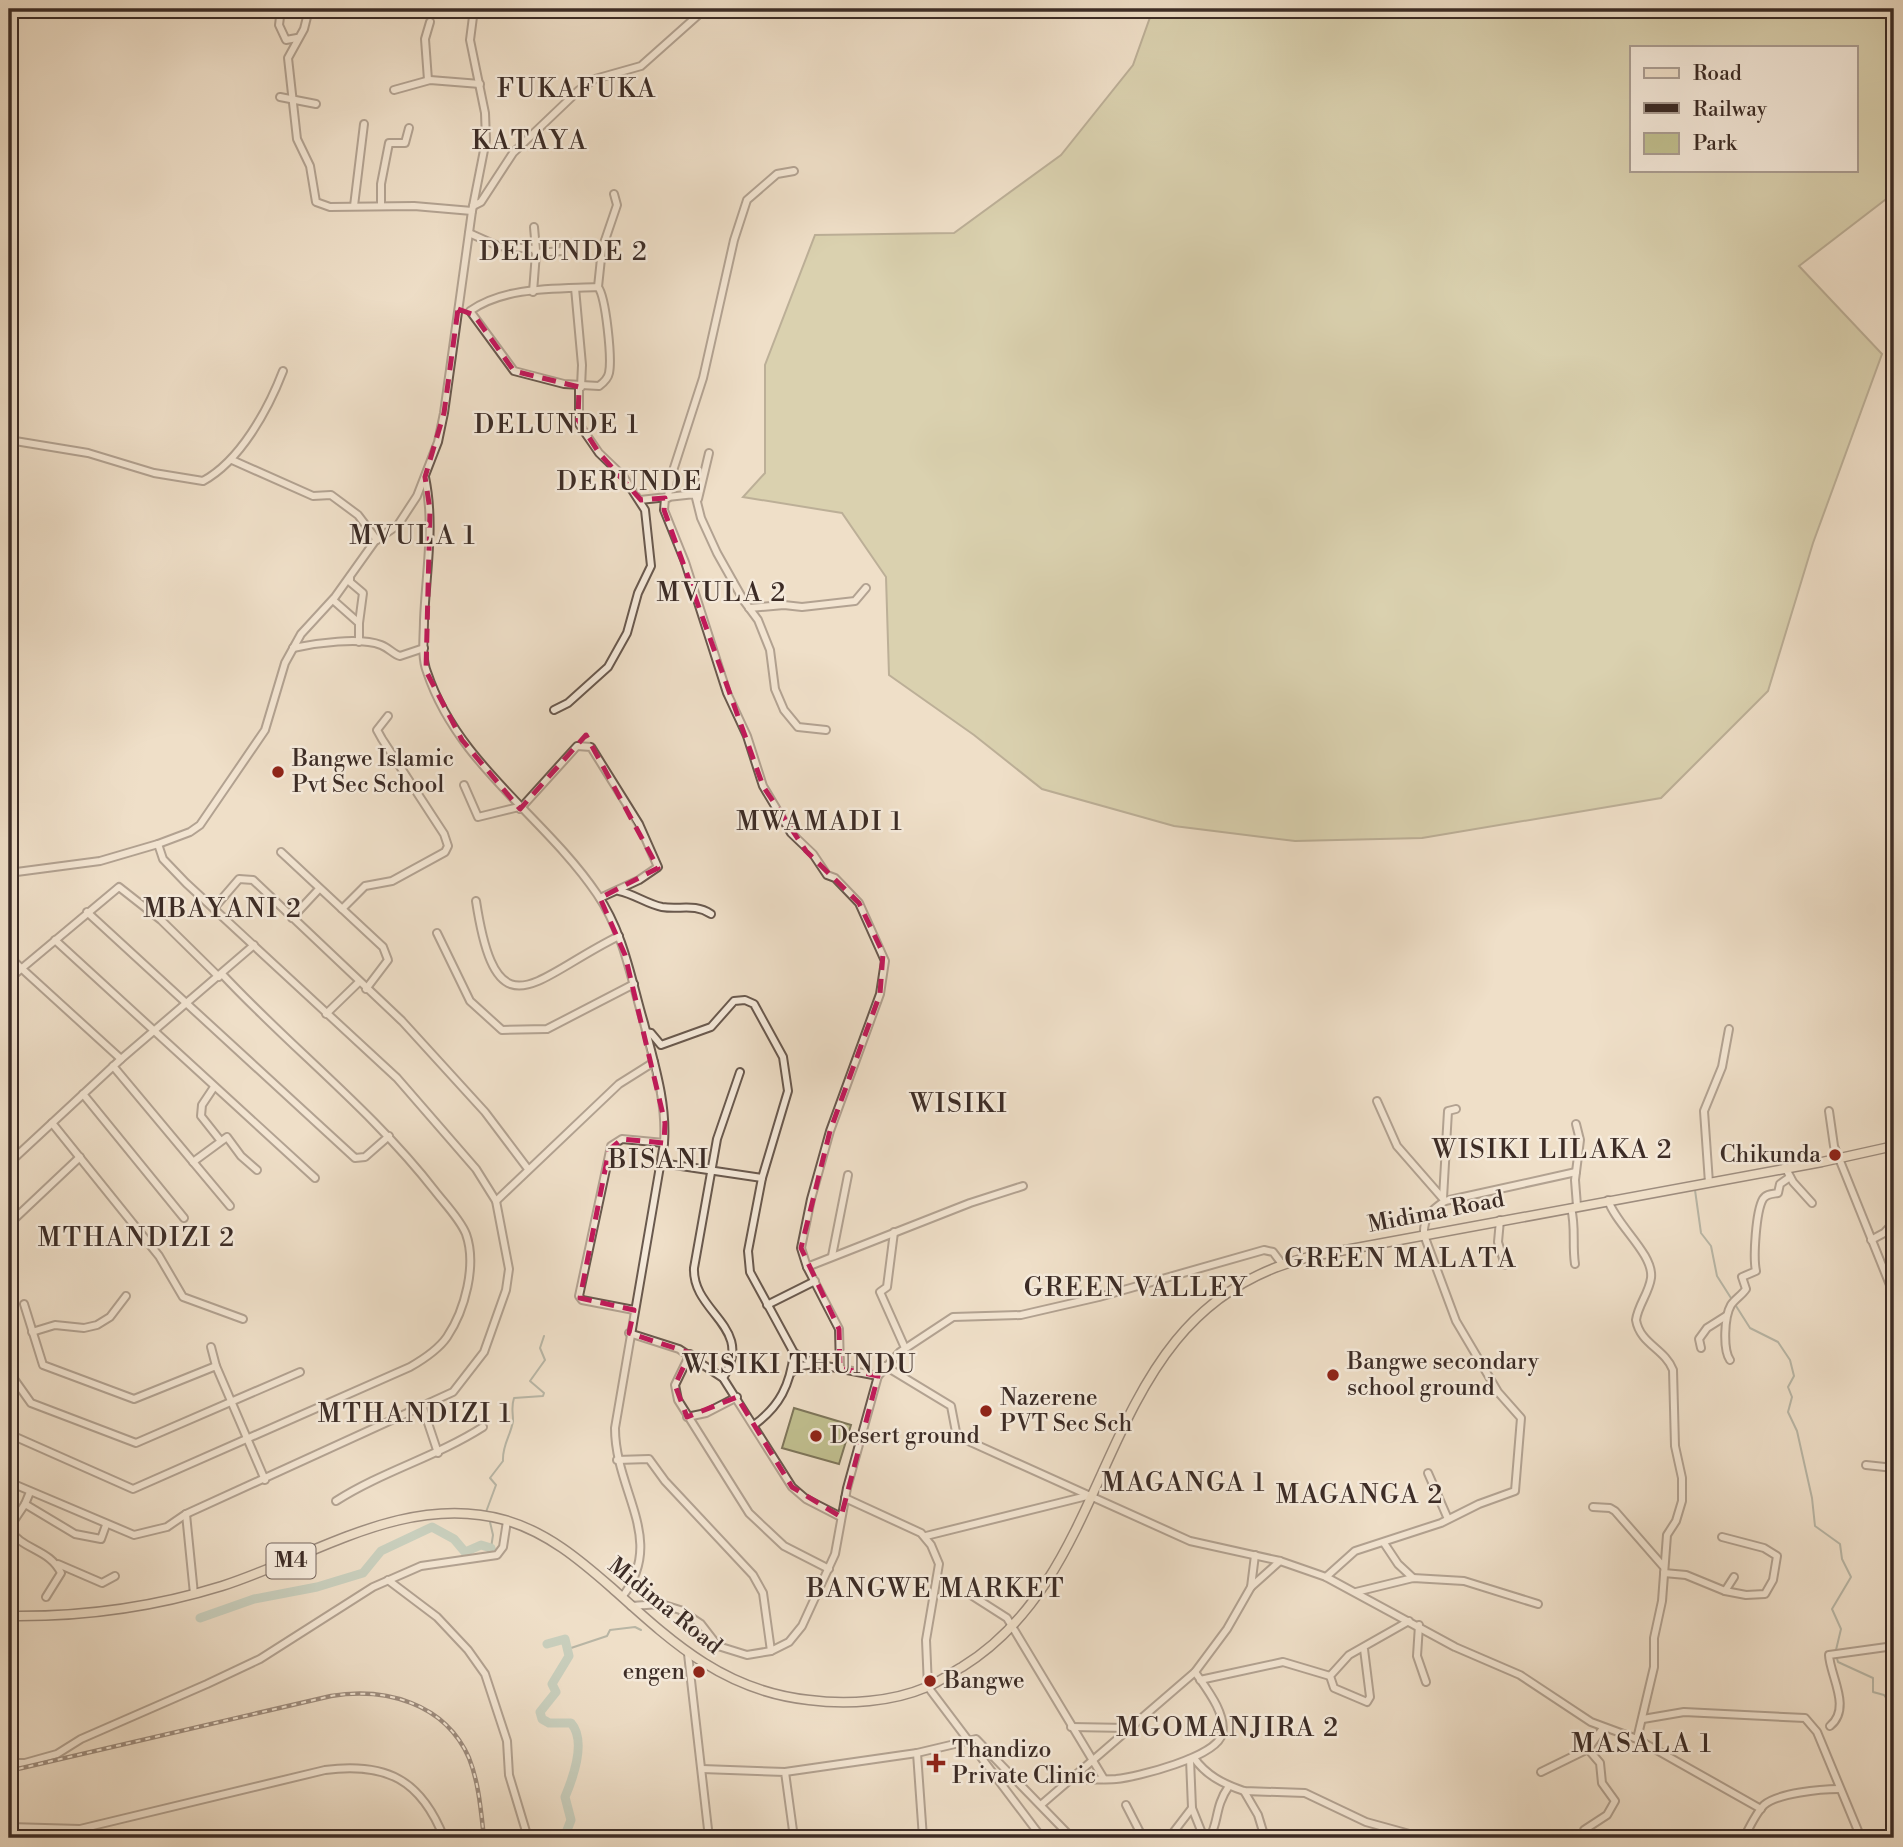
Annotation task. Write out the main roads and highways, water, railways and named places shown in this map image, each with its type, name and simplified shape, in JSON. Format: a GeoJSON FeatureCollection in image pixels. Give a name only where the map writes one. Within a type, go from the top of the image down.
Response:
{"type":"FeatureCollection","features":[{"type":"Feature","properties":{"kind":"main road","name":"Midima Road"},"geometry":{"type":"LineString","coordinates":[[9,1616],[90,1614],[194,1594],[259,1573],[398,1519],[460,1513],[507,1521],[558,1545],[688,1654],[718,1674],[776,1697],[853,1702],[928,1687],[981,1655],[1012,1627],[1053,1571],[1146,1383],[1173,1341],[1224,1294],[1248,1279],[1282,1264],[1500,1220],[1840,1158],[1894,1143]]}},
{"type":"Feature","properties":{"kind":"waterway"},"geometry":{"type":"LineString","coordinates":[[1695,1190],[1701,1233],[1711,1246],[1717,1276],[1750,1328],[1778,1342],[1790,1360],[1794,1376],[1788,1387],[1792,1397],[1788,1412],[1797,1431],[1812,1498],[1815,1526],[1840,1544],[1842,1559],[1851,1577],[1832,1609],[1841,1629],[1836,1650]]}},
{"type":"Feature","properties":{"kind":"waterway"},"geometry":{"type":"LineString","coordinates":[[486,1512],[496,1485],[490,1478],[503,1461],[512,1426],[514,1398],[543,1396],[544,1393],[530,1381],[545,1360],[540,1348],[544,1336]]}},
{"type":"Feature","properties":{"kind":"waterway"},"geometry":{"type":"LineString","coordinates":[[490,1522],[493,1535],[491,1548]]}},
{"type":"Feature","properties":{"kind":"waterway"},"geometry":{"type":"LineString","coordinates":[[200,1618],[254,1599],[317,1587],[363,1573],[381,1551],[432,1527],[454,1539],[465,1552],[481,1545],[491,1548],[492,1554]]}},
{"type":"Feature","properties":{"kind":"waterway"},"geometry":{"type":"LineString","coordinates":[[568,1649],[607,1636],[610,1630],[635,1627],[641,1630]]}},
{"type":"Feature","properties":{"kind":"waterway"},"geometry":{"type":"LineString","coordinates":[[547,1644],[565,1639],[569,1656],[552,1684],[556,1692],[540,1712],[542,1719],[549,1723],[571,1723],[578,1739],[577,1760],[565,1797],[571,1820],[564,1838]]}},
{"type":"Feature","properties":{"kind":"waterway"},"geometry":{"type":"LineString","coordinates":[[1836,1655],[1838,1662],[1873,1678],[1873,1692],[1884,1695],[1894,1709]]}},
{"type":"Feature","properties":{"kind":"railway"},"geometry":{"type":"LineString","coordinates":[[9,1771],[331,1696],[372,1694],[392,1697],[429,1712],[445,1724],[458,1739],[469,1758],[475,1777],[484,1838]]}},
{"type":"Feature","properties":{"kind":"place","name":"Bangwe Islamic Pvt Sec School"},"geometry":{"type":"Point","coordinates":[278,772]}},
{"type":"Feature","properties":{"kind":"place","name":"Chikunda"},"geometry":{"type":"Point","coordinates":[1835,1155]}},
{"type":"Feature","properties":{"kind":"place","name":"Bangwe secondary school ground"},"geometry":{"type":"Point","coordinates":[1333,1375]}},
{"type":"Feature","properties":{"kind":"place","name":"Nazerene PVT Sec Sch"},"geometry":{"type":"Point","coordinates":[986,1411]}},
{"type":"Feature","properties":{"kind":"place","name":"Desert ground"},"geometry":{"type":"Point","coordinates":[816,1436]}},
{"type":"Feature","properties":{"kind":"place","name":"engen"},"geometry":{"type":"Point","coordinates":[699,1672]}},
{"type":"Feature","properties":{"kind":"place","name":"Bangwe"},"geometry":{"type":"Point","coordinates":[930,1681]}},
{"type":"Feature","properties":{"kind":"place","name":"Thandizo Private Clinic"},"geometry":{"type":"Point","coordinates":[936,1763]}},
{"type":"Feature","properties":{"kind":"district","name":"FUKAFUKA"},"geometry":{"type":"Point","coordinates":[577,89]}},
{"type":"Feature","properties":{"kind":"district","name":"KATAYA"},"geometry":{"type":"Point","coordinates":[530,141]}},
{"type":"Feature","properties":{"kind":"district","name":"DELUNDE 2"},"geometry":{"type":"Point","coordinates":[564,252]}},
{"type":"Feature","properties":{"kind":"district","name":"DELUNDE 1"},"geometry":{"type":"Point","coordinates":[557,425]}},
{"type":"Feature","properties":{"kind":"district","name":"DERUNDE"},"geometry":{"type":"Point","coordinates":[630,482]}},
{"type":"Feature","properties":{"kind":"district","name":"MVULA 1"},"geometry":{"type":"Point","coordinates":[413,536]}},
{"type":"Feature","properties":{"kind":"district","name":"MVULA 2"},"geometry":{"type":"Point","coordinates":[722,593]}},
{"type":"Feature","properties":{"kind":"district","name":"MWAMADI 1"},"geometry":{"type":"Point","coordinates":[820,822]}},
{"type":"Feature","properties":{"kind":"district","name":"MBAYANI 2"},"geometry":{"type":"Point","coordinates":[223,909]}},
{"type":"Feature","properties":{"kind":"district","name":"WISIKI"},"geometry":{"type":"Point","coordinates":[959,1104]}},
{"type":"Feature","properties":{"kind":"district","name":"WISIKI LILAKA 2"},"geometry":{"type":"Point","coordinates":[1553,1150]}},
{"type":"Feature","properties":{"kind":"district","name":"BISANI"},"geometry":{"type":"Point","coordinates":[659,1160]}},
{"type":"Feature","properties":{"kind":"district","name":"MTHANDIZI 2"},"geometry":{"type":"Point","coordinates":[137,1238]}},
{"type":"Feature","properties":{"kind":"district","name":"GREEN MALATA"},"geometry":{"type":"Point","coordinates":[1401,1259]}},
{"type":"Feature","properties":{"kind":"district","name":"GREEN VALLEY"},"geometry":{"type":"Point","coordinates":[1136,1288]}},
{"type":"Feature","properties":{"kind":"district","name":"WISIKI THUNDU"},"geometry":{"type":"Point","coordinates":[800,1365]}},
{"type":"Feature","properties":{"kind":"district","name":"MTHANDIZI 1"},"geometry":{"type":"Point","coordinates":[415,1414]}},
{"type":"Feature","properties":{"kind":"district","name":"MAGANGA 1"},"geometry":{"type":"Point","coordinates":[1184,1483]}},
{"type":"Feature","properties":{"kind":"district","name":"MAGANGA 2"},"geometry":{"type":"Point","coordinates":[1360,1495]}},
{"type":"Feature","properties":{"kind":"district","name":"BANGWE MARKET"},"geometry":{"type":"Point","coordinates":[936,1589]}},
{"type":"Feature","properties":{"kind":"district","name":"MGOMANJIRA 2"},"geometry":{"type":"Point","coordinates":[1228,1728]}},
{"type":"Feature","properties":{"kind":"district","name":"MASALA 1"},"geometry":{"type":"Point","coordinates":[1642,1744]}}]}
